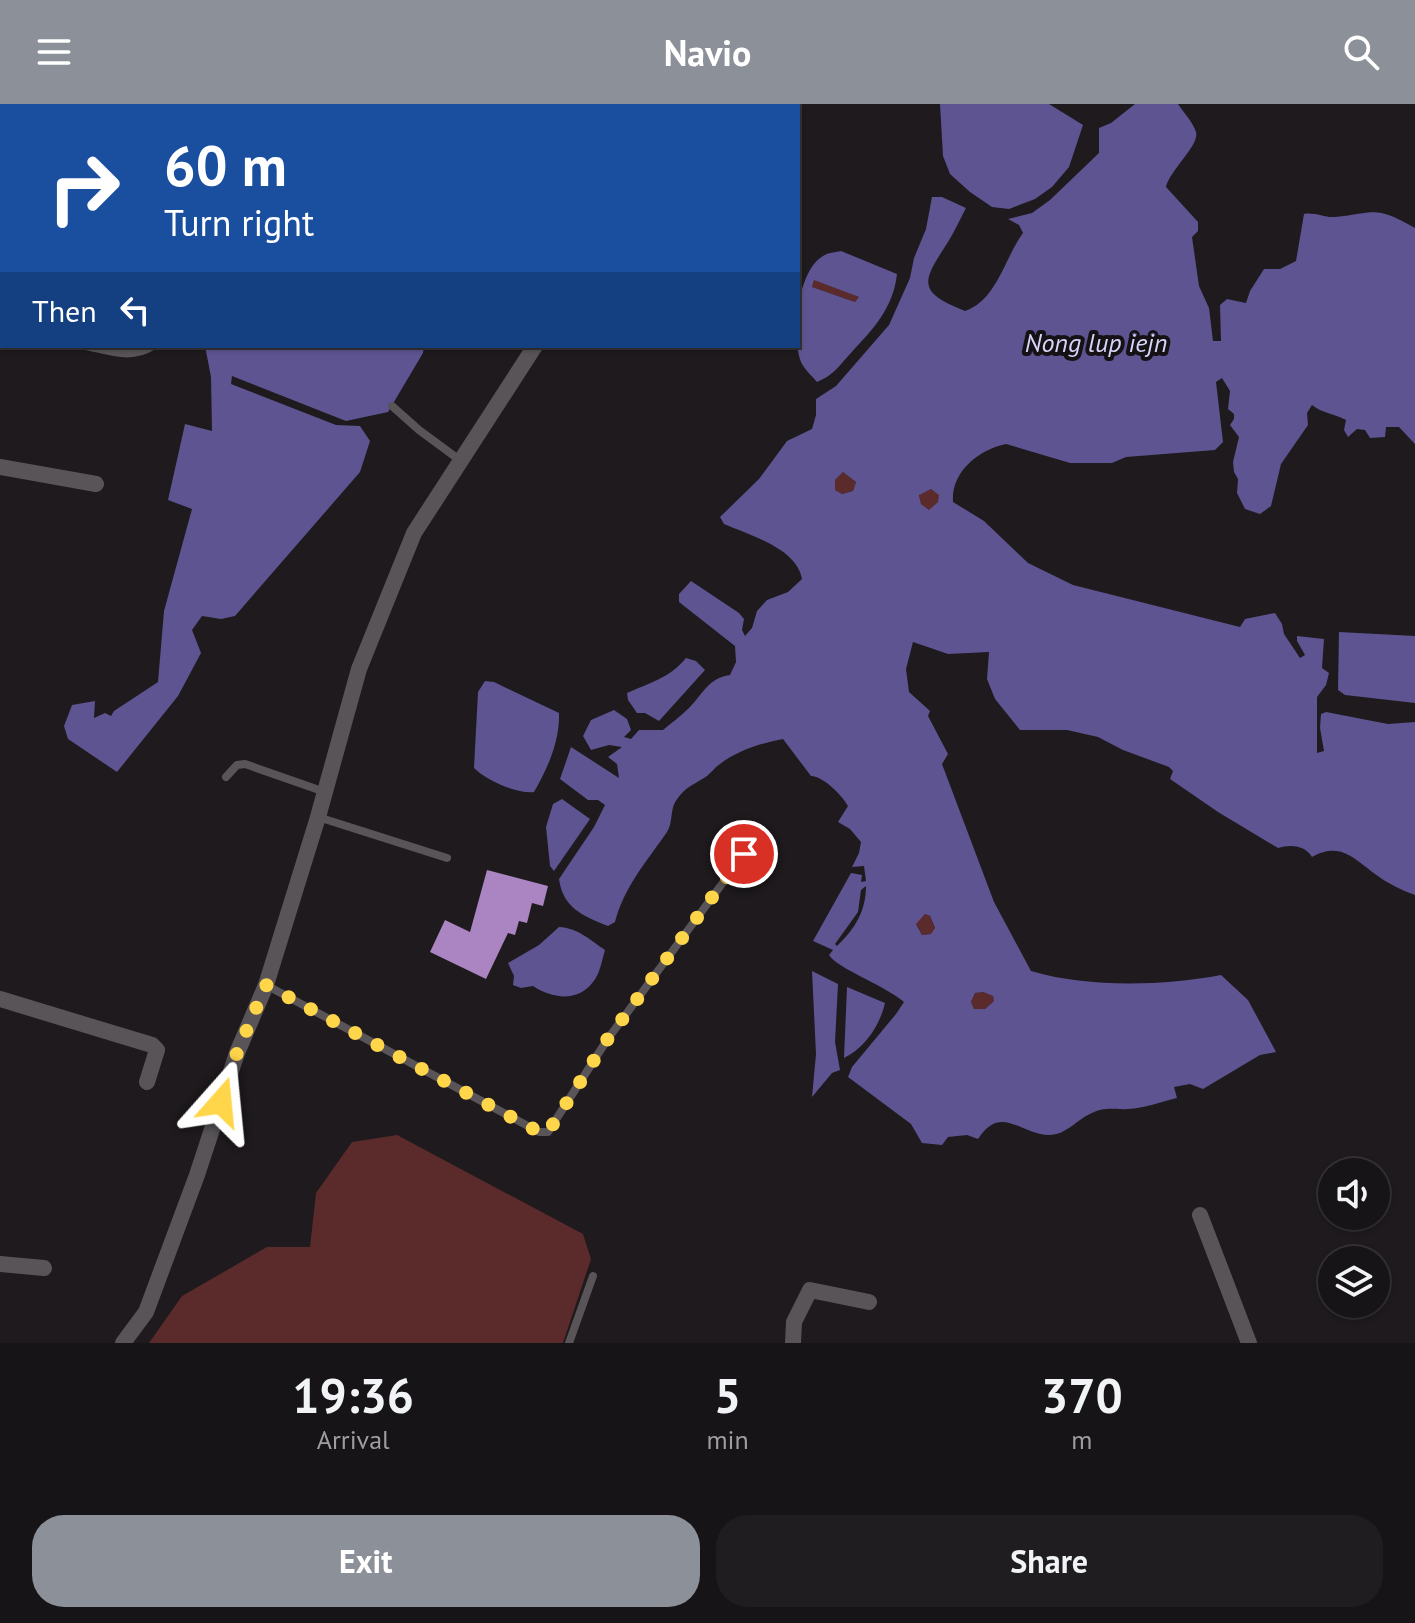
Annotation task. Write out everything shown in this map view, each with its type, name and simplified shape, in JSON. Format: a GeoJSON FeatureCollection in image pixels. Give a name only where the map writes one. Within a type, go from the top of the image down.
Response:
{"type":"FeatureCollection","features":[{"type":"Feature","properties":{"kind":"street"},"geometry":{"type":"LineString","coordinates":[[123,1343],[146,1312],[197,1175],[237,1053],[266,985],[318,817],[359,669],[414,533],[534,348]]}},
{"type":"Feature","properties":{"kind":"street"},"geometry":{"type":"LineString","coordinates":[[0,467],[96,484]]}},
{"type":"Feature","properties":{"kind":"street"},"geometry":{"type":"LineString","coordinates":[[0,999],[152,1045],[157,1050],[147,1082]]}},
{"type":"Feature","properties":{"kind":"street"},"geometry":{"type":"LineString","coordinates":[[1200,1215],[1249,1343]]}},
{"type":"Feature","properties":{"kind":"street"},"geometry":{"type":"LineString","coordinates":[[0,1264],[44,1268]]}},
{"type":"Feature","properties":{"kind":"street"},"geometry":{"type":"LineString","coordinates":[[793,1343],[794,1322],[810,1290],[869,1302]]}},
{"type":"Feature","properties":{"kind":"lane"},"geometry":{"type":"LineString","coordinates":[[96,348],[133,355],[150,348]]}},
{"type":"Feature","properties":{"kind":"lane"},"geometry":{"type":"LineString","coordinates":[[392,406],[462,461]]}},
{"type":"Feature","properties":{"kind":"lane"},"geometry":{"type":"LineString","coordinates":[[226,777],[237,765],[245,764],[325,792]]}},
{"type":"Feature","properties":{"kind":"lane"},"geometry":{"type":"LineString","coordinates":[[318,817],[447,858]]}},
{"type":"Feature","properties":{"kind":"lane"},"geometry":{"type":"LineString","coordinates":[[266,985],[539,1132],[548,1132],[607,1040],[744,854]]}},
{"type":"Feature","properties":{"kind":"lane"},"geometry":{"type":"LineString","coordinates":[[569,1343],[593,1276]]}},
{"type":"Feature","properties":{"kind":"shaded area"},"geometry":{"type":"Polygon","coordinates":[[[814,279],[859,297],[855,302],[812,287],[814,279]]]}},
{"type":"Feature","properties":{"kind":"shaded area"},"geometry":{"type":"Polygon","coordinates":[[[843,472],[856,482],[853,491],[842,494],[835,490],[835,480],[843,472]]]}},
{"type":"Feature","properties":{"kind":"shaded area"},"geometry":{"type":"Polygon","coordinates":[[[931,489],[939,494],[939,501],[930,511],[921,504],[919,494],[931,489]]]}},
{"type":"Feature","properties":{"kind":"shaded area"},"geometry":{"type":"Polygon","coordinates":[[[925,914],[930,916],[935,929],[931,934],[922,935],[916,923],[925,914]]]}},
{"type":"Feature","properties":{"kind":"shaded area"},"geometry":{"type":"Polygon","coordinates":[[[975,993],[993,996],[994,1001],[985,1009],[974,1009],[971,1002],[975,993]]]}},
{"type":"Feature","properties":{"kind":"shaded area"},"geometry":{"type":"Polygon","coordinates":[[[397,1135],[583,1234],[591,1259],[563,1343],[149,1343],[182,1296],[267,1247],[310,1247],[316,1193],[352,1142],[397,1135]]]}},
{"type":"Feature","properties":{"kind":"water"},"geometry":{"type":"Polygon","coordinates":[[[940,104],[1049,104],[1083,125],[1069,167],[1052,187],[1035,199],[1009,209],[992,207],[950,174],[943,156],[940,104]]]}},
{"type":"Feature","properties":{"kind":"water","name":"Nong lup iejn"},"geometry":{"type":"Polygon","coordinates":[[[1135,104],[1178,104],[1195,128],[1194,144],[1166,187],[1198,222],[1198,231],[1192,237],[1199,286],[1209,308],[1213,341],[1221,341],[1220,305],[1227,299],[1246,303],[1264,269],[1280,269],[1296,261],[1304,214],[1335,217],[1383,213],[1415,228],[1415,444],[1399,427],[1386,427],[1385,437],[1370,438],[1365,430],[1357,429],[1348,437],[1344,430],[1346,420],[1312,405],[1307,413],[1308,425],[1281,464],[1271,506],[1260,514],[1245,509],[1237,493],[1238,479],[1233,462],[1239,437],[1230,425],[1234,414],[1228,409],[1230,391],[1222,378],[1216,382],[1223,442],[1215,450],[1126,457],[1112,463],[1070,463],[1006,444],[986,451],[968,464],[956,481],[953,502],[984,521],[1028,563],[1073,585],[1240,627],[1245,619],[1275,613],[1300,658],[1305,655],[1297,636],[1324,639],[1322,668],[1329,673],[1326,685],[1317,697],[1317,753],[1324,751],[1320,728],[1321,714],[1326,712],[1388,724],[1415,722],[1415,895],[1399,889],[1338,851],[1312,857],[1297,846],[1278,848],[1170,779],[1173,771],[1169,767],[1098,737],[1067,730],[1020,730],[995,699],[987,679],[989,652],[948,654],[913,642],[906,669],[909,692],[930,711],[928,716],[948,754],[942,764],[994,902],[1031,971],[1053,977],[1126,984],[1221,975],[1248,1000],[1276,1052],[1260,1055],[1203,1089],[1190,1084],[1174,1087],[1177,1098],[1128,1109],[1097,1111],[1055,1134],[1039,1134],[1003,1122],[987,1128],[978,1139],[967,1135],[948,1137],[942,1145],[922,1143],[911,1124],[848,1077],[852,1067],[904,1002],[842,966],[829,955],[833,950],[813,941],[851,873],[862,875],[861,882],[866,881],[864,866],[852,867],[861,842],[850,829],[838,822],[848,806],[837,791],[811,776],[783,739],[750,748],[727,759],[678,798],[667,832],[630,886],[615,922],[608,926],[576,910],[565,897],[559,879],[605,805],[598,800],[588,800],[560,779],[571,747],[619,778],[617,764],[608,757],[622,747],[609,745],[591,750],[583,736],[591,720],[614,710],[627,719],[631,730],[624,737],[631,739],[639,730],[663,730],[689,708],[711,683],[730,675],[736,662],[735,646],[679,602],[679,594],[691,581],[739,613],[744,619],[742,630],[745,636],[752,628],[757,611],[767,600],[788,592],[802,579],[798,568],[782,551],[724,524],[720,517],[759,479],[787,441],[812,429],[816,399],[836,386],[889,325],[910,278],[914,258],[926,229],[932,197],[942,197],[966,208],[933,266],[928,284],[938,297],[965,311],[985,298],[1023,233],[1019,225],[1008,219],[1032,213],[1050,200],[1099,153],[1099,128],[1111,123],[1135,104]],[[843,472],[835,480],[835,490],[842,494],[853,491],[856,482],[843,472]],[[931,489],[919,495],[921,504],[929,510],[938,502],[939,495],[931,489]],[[866,886],[861,890],[858,912],[835,944],[837,946],[862,911],[866,886]],[[925,914],[916,924],[922,935],[931,934],[935,928],[930,916],[925,914]],[[983,992],[975,993],[971,1002],[974,1009],[985,1009],[994,1001],[993,996],[983,992]]]}},
{"type":"Feature","properties":{"kind":"water"},"geometry":{"type":"Polygon","coordinates":[[[841,251],[897,274],[891,298],[874,327],[835,370],[817,382],[802,365],[798,351],[800,298],[807,275],[825,255],[841,251]],[[814,280],[812,287],[855,302],[859,297],[814,280]]]}},
{"type":"Feature","properties":{"kind":"water"},"geometry":{"type":"Polygon","coordinates":[[[205,348],[424,348],[388,412],[346,421],[232,376],[231,384],[336,425],[360,426],[370,441],[360,472],[235,616],[221,619],[202,616],[192,630],[201,653],[178,696],[117,772],[68,739],[64,726],[72,705],[95,701],[94,718],[105,713],[111,716],[158,682],[164,611],[192,509],[168,500],[185,424],[212,431],[211,377],[205,348]]]}},
{"type":"Feature","properties":{"kind":"water"},"geometry":{"type":"Polygon","coordinates":[[[1339,632],[1415,636],[1415,703],[1345,695],[1338,690],[1339,632]]]}},
{"type":"Feature","properties":{"kind":"water"},"geometry":{"type":"Polygon","coordinates":[[[686,658],[696,661],[705,670],[659,721],[645,713],[637,713],[627,693],[666,675],[686,658]]]}},
{"type":"Feature","properties":{"kind":"water"},"geometry":{"type":"Polygon","coordinates":[[[485,681],[494,682],[559,713],[552,754],[534,792],[502,785],[474,768],[478,692],[485,681]]]}},
{"type":"Feature","properties":{"kind":"water"},"geometry":{"type":"Polygon","coordinates":[[[562,799],[590,819],[554,871],[550,866],[546,827],[553,804],[562,799]]]}},
{"type":"Feature","properties":{"kind":"water"},"geometry":{"type":"Polygon","coordinates":[[[559,927],[578,932],[605,950],[593,982],[587,989],[572,996],[556,996],[533,986],[521,988],[513,985],[514,976],[508,963],[539,945],[559,927]]]}},
{"type":"Feature","properties":{"kind":"water"},"geometry":{"type":"Polygon","coordinates":[[[812,971],[838,984],[835,1042],[840,1070],[832,1073],[812,1097],[816,1054],[812,971]]]}},
{"type":"Feature","properties":{"kind":"water"},"geometry":{"type":"Polygon","coordinates":[[[847,987],[885,1003],[870,1035],[859,1048],[844,1058],[847,987]]]}},
{"type":"Feature","properties":{"kind":"building"},"geometry":{"type":"Polygon","coordinates":[[[487,870],[548,886],[543,906],[532,903],[527,923],[519,921],[515,935],[508,933],[486,979],[430,952],[445,920],[470,932],[487,870]]]}},
{"type":"Feature","properties":{"kind":"route"},"geometry":{"type":"LineString","coordinates":[[221,1102],[237,1053],[266,985],[539,1132],[548,1132],[607,1040],[744,854]]}}]}
